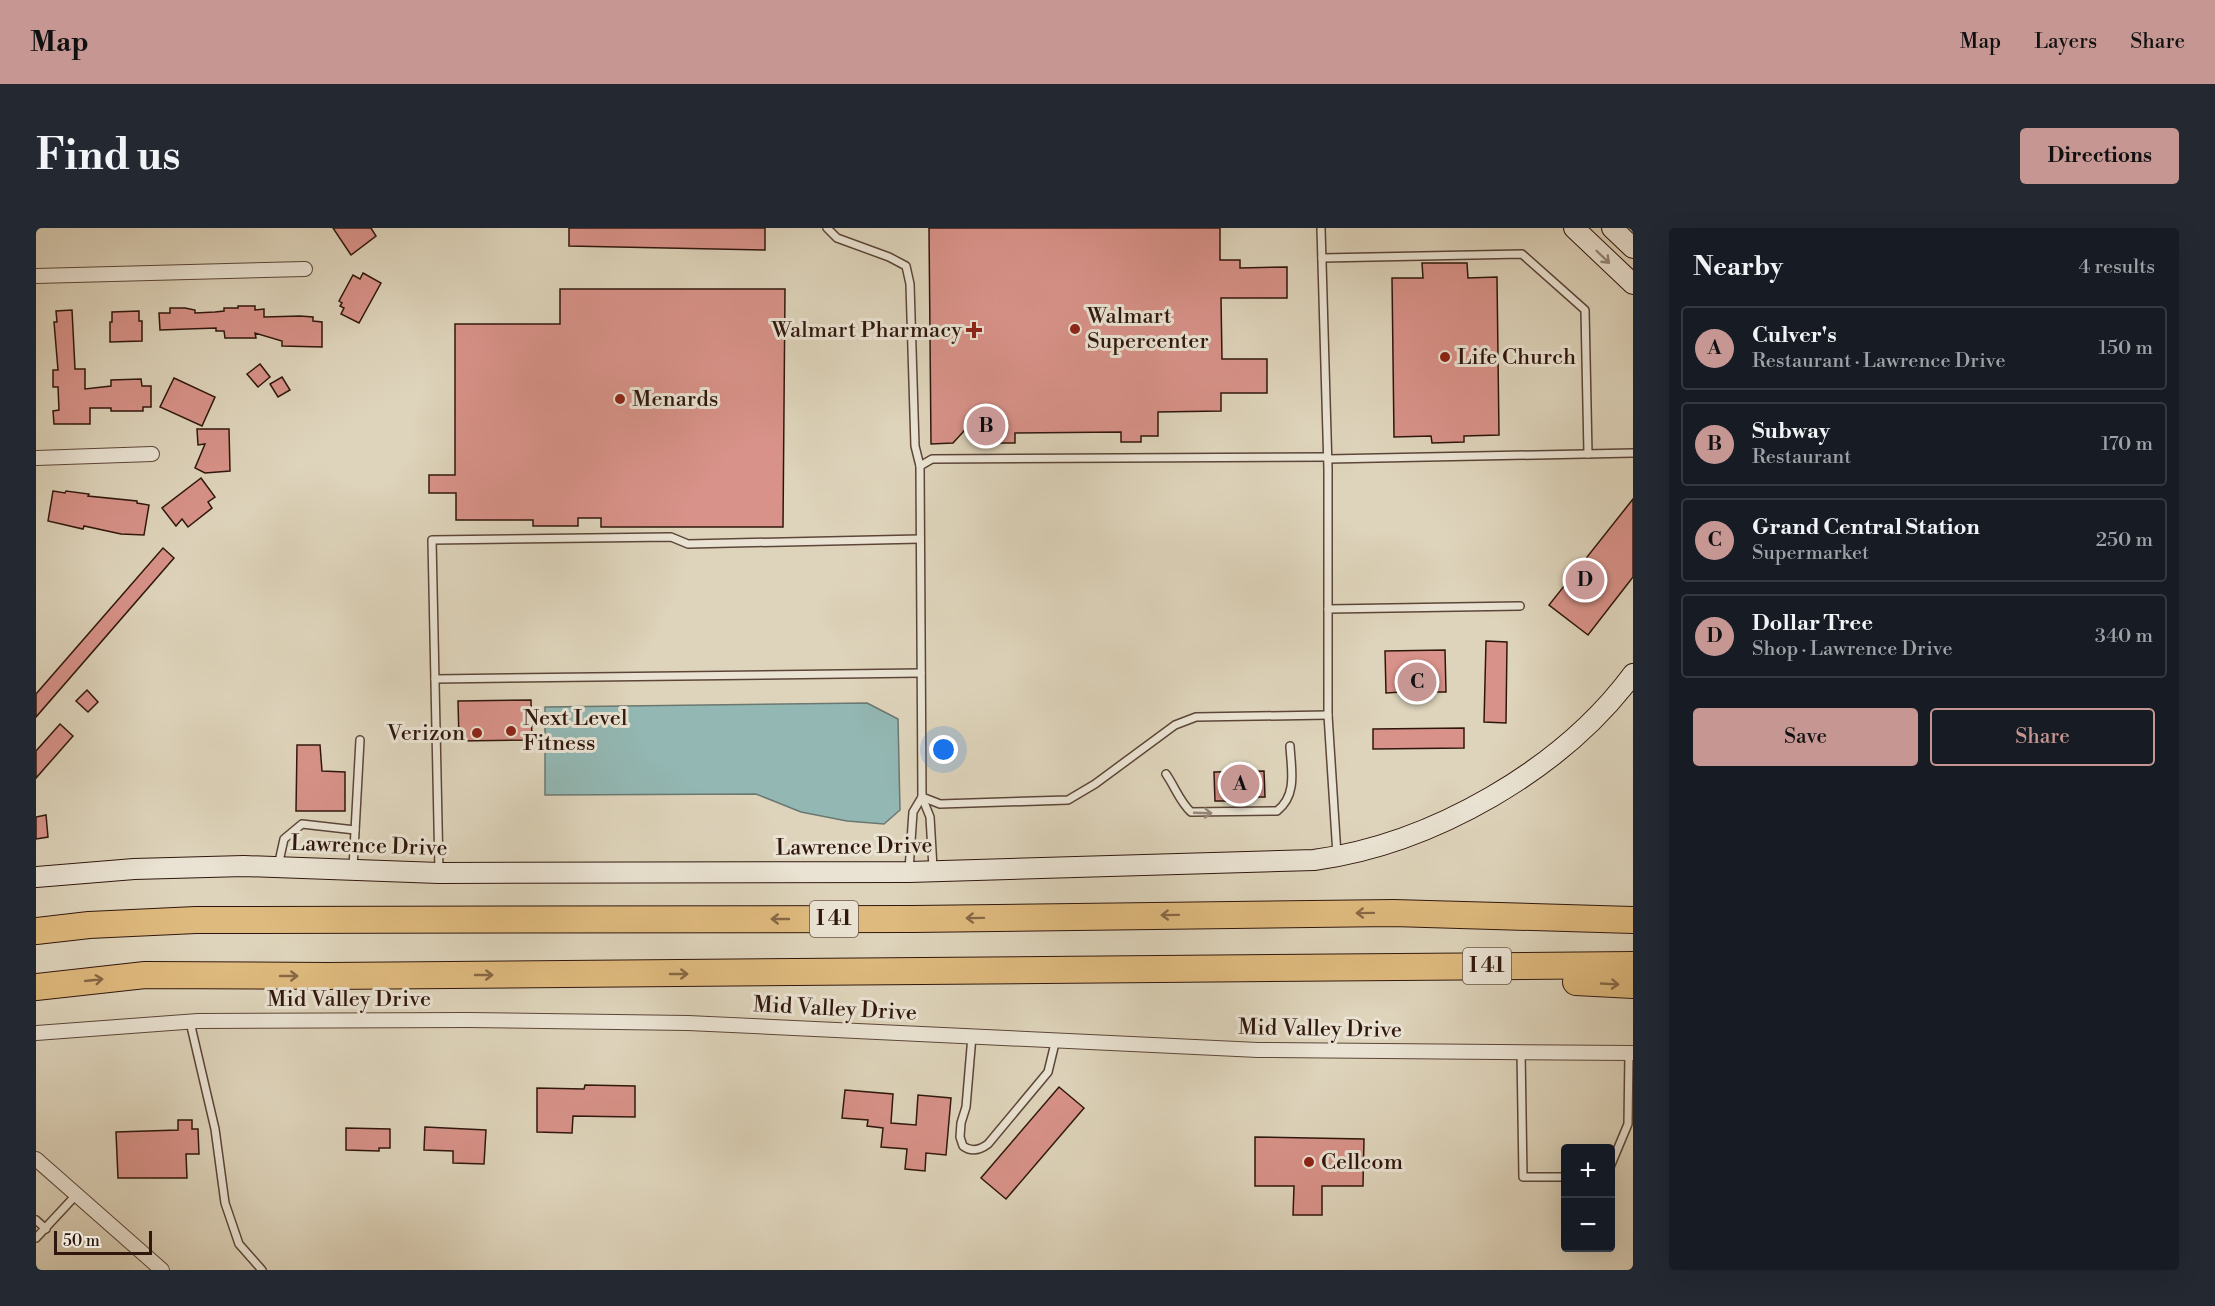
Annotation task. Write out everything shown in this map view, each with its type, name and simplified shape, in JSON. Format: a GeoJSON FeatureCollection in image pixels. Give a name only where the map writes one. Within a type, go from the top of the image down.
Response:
{"type":"FeatureCollection","features":[{"type":"Feature","properties":{"kind":"highway"},"geometry":{"type":"LineString","coordinates":[[1393,913],[1633,902]]}},
{"type":"Feature","properties":{"kind":"highway","name":"I 41"},"geometry":{"type":"LineString","coordinates":[[36,931],[90,925],[196,920],[913,919],[1393,913],[1633,920]]}},
{"type":"Feature","properties":{"kind":"highway","name":"I 41"},"geometry":{"type":"LineString","coordinates":[[36,987],[145,975],[327,976],[1633,966]]}},
{"type":"Feature","properties":{"kind":"highway"},"geometry":{"type":"LineString","coordinates":[[1342,967],[1633,985]]}},
{"type":"Feature","properties":{"kind":"main road"},"geometry":{"type":"LineString","coordinates":[[1574,228],[1633,284]]}},
{"type":"Feature","properties":{"kind":"main road"},"geometry":{"type":"LineString","coordinates":[[1612,228],[1633,248]]}},
{"type":"Feature","properties":{"kind":"main road","name":"Lawrence Drive"},"geometry":{"type":"LineString","coordinates":[[36,877],[134,869],[244,866],[439,873],[909,872],[1314,860],[1338,856],[1423,830],[1485,801],[1548,760],[1599,715],[1629,682]]}},
{"type":"Feature","properties":{"kind":"street"},"geometry":{"type":"LineString","coordinates":[[36,276],[305,269]]}},
{"type":"Feature","properties":{"kind":"street"},"geometry":{"type":"LineString","coordinates":[[36,458],[152,454]]}},
{"type":"Feature","properties":{"kind":"street","name":"Mid Valley Drive"},"geometry":{"type":"LineString","coordinates":[[36,1033],[190,1022],[468,1020],[688,1023],[1258,1050],[1631,1053]]}},
{"type":"Feature","properties":{"kind":"street"},"geometry":{"type":"LineString","coordinates":[[36,1159],[162,1270]]}},
{"type":"Feature","properties":{"kind":"lane"},"geometry":{"type":"LineString","coordinates":[[827,228],[837,238],[889,256],[906,266],[910,284],[915,446],[920,466],[922,797],[930,817],[933,870]]}},
{"type":"Feature","properties":{"kind":"lane"},"geometry":{"type":"LineString","coordinates":[[1321,228],[1328,458],[1328,715],[1338,856]]}},
{"type":"Feature","properties":{"kind":"lane"},"geometry":{"type":"LineString","coordinates":[[1322,258],[1522,254],[1585,310],[1588,454]]}},
{"type":"Feature","properties":{"kind":"lane"},"geometry":{"type":"LineString","coordinates":[[920,466],[933,459],[1328,458],[1633,453]]}},
{"type":"Feature","properties":{"kind":"lane"},"geometry":{"type":"LineString","coordinates":[[439,873],[432,540],[671,537],[688,544],[920,540]]}},
{"type":"Feature","properties":{"kind":"lane"},"geometry":{"type":"LineString","coordinates":[[1328,609],[1520,606]]}},
{"type":"Feature","properties":{"kind":"lane"},"geometry":{"type":"LineString","coordinates":[[435,679],[921,673]]}},
{"type":"Feature","properties":{"kind":"lane"},"geometry":{"type":"LineString","coordinates":[[922,797],[940,804],[1068,800],[1095,784],[1175,725],[1196,717],[1328,715]]}},
{"type":"Feature","properties":{"kind":"lane"},"geometry":{"type":"LineString","coordinates":[[353,871],[360,740]]}},
{"type":"Feature","properties":{"kind":"lane"},"geometry":{"type":"LineString","coordinates":[[1166,774],[1177,790],[1182,804],[1191,812],[1277,810],[1289,798],[1292,782],[1290,746]]}},
{"type":"Feature","properties":{"kind":"lane"},"geometry":{"type":"LineString","coordinates":[[909,872],[913,812],[922,797]]}},
{"type":"Feature","properties":{"kind":"lane"},"geometry":{"type":"LineString","coordinates":[[277,868],[284,839],[302,824],[355,830]]}},
{"type":"Feature","properties":{"kind":"lane"},"geometry":{"type":"LineString","coordinates":[[190,1022],[215,1129],[225,1203],[239,1244],[262,1270]]}},
{"type":"Feature","properties":{"kind":"lane"},"geometry":{"type":"LineString","coordinates":[[972,1036],[966,1107],[960,1137],[963,1146],[973,1150],[988,1144],[1047,1072],[1056,1040]]}},
{"type":"Feature","properties":{"kind":"lane"},"geometry":{"type":"LineString","coordinates":[[1521,1051],[1523,1177],[1561,1177]]}},
{"type":"Feature","properties":{"kind":"lane"},"geometry":{"type":"LineString","coordinates":[[1615,1157],[1631,1114],[1631,1053]]}},
{"type":"Feature","properties":{"kind":"lane"},"geometry":{"type":"LineString","coordinates":[[36,1239],[77,1194]]}},
{"type":"Feature","properties":{"kind":"lane"},"geometry":{"type":"LineString","coordinates":[[36,1220],[46,1228]]}},
{"type":"Feature","properties":{"kind":"water"},"geometry":{"type":"Polygon","coordinates":[[[867,703],[898,719],[900,810],[884,824],[847,821],[801,812],[756,794],[545,795],[545,707],[867,703]]]}},
{"type":"Feature","properties":{"kind":"building"},"geometry":{"type":"Polygon","coordinates":[[[333,228],[371,228],[376,236],[351,255],[333,228]]]}},
{"type":"Feature","properties":{"kind":"building"},"geometry":{"type":"Polygon","coordinates":[[[569,228],[765,228],[765,250],[569,246],[569,228]]]}},
{"type":"Feature","properties":{"kind":"building","name":"Walmart Supercenter"},"geometry":{"type":"Polygon","coordinates":[[[929,228],[1220,228],[1220,260],[1240,260],[1240,268],[1287,267],[1287,298],[1221,298],[1222,359],[1267,359],[1267,393],[1221,393],[1221,411],[1158,412],[1158,436],[1141,436],[1141,442],[1121,442],[1121,432],[1015,433],[1015,443],[996,443],[996,437],[974,437],[974,420],[953,443],[931,444],[929,228]]]}},
{"type":"Feature","properties":{"kind":"building","name":"Life Church"},"geometry":{"type":"Polygon","coordinates":[[[1422,263],[1467,263],[1468,278],[1497,277],[1499,435],[1464,436],[1464,442],[1432,443],[1431,436],[1394,437],[1392,278],[1423,278],[1422,263]]]}},
{"type":"Feature","properties":{"kind":"building"},"geometry":{"type":"Polygon","coordinates":[[[363,273],[381,283],[359,323],[341,314],[344,308],[340,306],[342,303],[339,301],[353,275],[360,279],[363,273]]]}},
{"type":"Feature","properties":{"kind":"building","name":"Menards"},"geometry":{"type":"Polygon","coordinates":[[[560,289],[785,289],[783,527],[601,527],[601,518],[578,518],[578,526],[533,526],[533,520],[456,520],[456,493],[429,493],[429,475],[455,475],[455,324],[560,324],[560,289]]]}},
{"type":"Feature","properties":{"kind":"building"},"geometry":{"type":"Polygon","coordinates":[[[238,306],[255,306],[255,310],[264,309],[264,317],[313,317],[313,321],[322,322],[322,347],[282,346],[282,341],[255,333],[256,338],[225,338],[224,331],[216,331],[216,328],[160,330],[159,313],[170,313],[170,308],[195,310],[195,313],[224,311],[224,308],[238,308],[238,306]]]}},
{"type":"Feature","properties":{"kind":"building"},"geometry":{"type":"Polygon","coordinates":[[[72,310],[75,369],[85,369],[85,389],[111,386],[111,380],[141,379],[142,386],[151,386],[151,407],[143,407],[143,411],[111,411],[111,408],[90,408],[90,424],[54,424],[53,411],[59,410],[58,387],[53,387],[53,370],[58,370],[54,322],[57,322],[56,311],[72,310]]]}},
{"type":"Feature","properties":{"kind":"building"},"geometry":{"type":"Polygon","coordinates":[[[139,311],[139,321],[142,321],[142,341],[110,342],[112,312],[139,311]]]}},
{"type":"Feature","properties":{"kind":"building"},"geometry":{"type":"Polygon","coordinates":[[[260,364],[270,377],[258,387],[247,374],[260,364]]]}},
{"type":"Feature","properties":{"kind":"building"},"geometry":{"type":"Polygon","coordinates":[[[282,377],[290,390],[278,397],[270,384],[282,377]]]}},
{"type":"Feature","properties":{"kind":"building"},"geometry":{"type":"Polygon","coordinates":[[[174,378],[215,397],[202,426],[160,407],[174,378]]]}},
{"type":"Feature","properties":{"kind":"building"},"geometry":{"type":"Polygon","coordinates":[[[197,429],[229,429],[230,471],[205,473],[195,468],[205,444],[198,445],[197,429]]]}},
{"type":"Feature","properties":{"kind":"building"},"geometry":{"type":"Polygon","coordinates":[[[201,478],[215,497],[208,502],[212,508],[188,527],[182,519],[176,526],[162,508],[201,478]]]}},
{"type":"Feature","properties":{"kind":"building"},"geometry":{"type":"Polygon","coordinates":[[[53,491],[137,501],[137,503],[149,505],[144,535],[121,534],[84,526],[83,529],[48,521],[53,491]]]}},
{"type":"Feature","properties":{"kind":"building"},"geometry":{"type":"Polygon","coordinates":[[[1633,499],[1633,577],[1588,635],[1549,605],[1633,499]]]}},
{"type":"Feature","properties":{"kind":"building"},"geometry":{"type":"Polygon","coordinates":[[[163,548],[174,558],[36,717],[36,694],[163,548]]]}},
{"type":"Feature","properties":{"kind":"building"},"geometry":{"type":"Polygon","coordinates":[[[1486,641],[1507,642],[1506,723],[1484,722],[1486,641]]]}},
{"type":"Feature","properties":{"kind":"building"},"geometry":{"type":"Polygon","coordinates":[[[1445,650],[1446,692],[1434,692],[1428,698],[1407,698],[1402,692],[1386,693],[1385,651],[1445,650]]]}},
{"type":"Feature","properties":{"kind":"building"},"geometry":{"type":"Polygon","coordinates":[[[87,690],[98,702],[88,712],[76,701],[87,690]]]}},
{"type":"Feature","properties":{"kind":"building"},"geometry":{"type":"Polygon","coordinates":[[[531,700],[532,740],[459,741],[458,701],[531,700]]]}},
{"type":"Feature","properties":{"kind":"building"},"geometry":{"type":"Polygon","coordinates":[[[60,724],[73,736],[36,778],[36,751],[60,724]]]}},
{"type":"Feature","properties":{"kind":"building"},"geometry":{"type":"Polygon","coordinates":[[[1464,728],[1464,748],[1373,749],[1373,729],[1464,728]]]}},
{"type":"Feature","properties":{"kind":"building"},"geometry":{"type":"Polygon","coordinates":[[[297,745],[320,745],[322,771],[345,772],[345,811],[296,811],[297,745]]]}},
{"type":"Feature","properties":{"kind":"building"},"geometry":{"type":"Polygon","coordinates":[[[1264,771],[1265,797],[1243,797],[1243,801],[1215,801],[1214,772],[1264,771]]]}},
{"type":"Feature","properties":{"kind":"building"},"geometry":{"type":"Polygon","coordinates":[[[46,815],[48,837],[36,839],[36,817],[46,815]]]}},
{"type":"Feature","properties":{"kind":"building"},"geometry":{"type":"Polygon","coordinates":[[[585,1085],[635,1086],[635,1117],[573,1116],[572,1133],[537,1132],[537,1088],[584,1089],[585,1085]]]}},
{"type":"Feature","properties":{"kind":"building"},"geometry":{"type":"Polygon","coordinates":[[[1059,1087],[1084,1108],[1006,1199],[981,1178],[1059,1087]]]}},
{"type":"Feature","properties":{"kind":"building"},"geometry":{"type":"Polygon","coordinates":[[[845,1090],[893,1094],[891,1123],[916,1125],[918,1095],[951,1098],[946,1155],[926,1153],[925,1171],[905,1169],[907,1149],[881,1147],[883,1128],[867,1126],[868,1120],[842,1118],[845,1090]]]}},
{"type":"Feature","properties":{"kind":"building"},"geometry":{"type":"Polygon","coordinates":[[[178,1120],[192,1120],[192,1129],[198,1129],[199,1154],[186,1154],[187,1178],[118,1178],[116,1132],[178,1130],[178,1120]]]}},
{"type":"Feature","properties":{"kind":"building"},"geometry":{"type":"Polygon","coordinates":[[[425,1127],[486,1130],[484,1164],[453,1163],[453,1151],[424,1150],[425,1127]]]}},
{"type":"Feature","properties":{"kind":"building"},"geometry":{"type":"Polygon","coordinates":[[[346,1128],[390,1129],[390,1148],[379,1148],[379,1151],[346,1150],[346,1128]]]}},
{"type":"Feature","properties":{"kind":"building","name":"Cellcom"},"geometry":{"type":"Polygon","coordinates":[[[1255,1137],[1364,1139],[1363,1186],[1322,1186],[1322,1215],[1293,1215],[1294,1186],[1255,1186],[1255,1137]]]}},
{"type":"Feature","properties":{"kind":"place","name":"Walmart Supercenter"},"geometry":{"type":"Point","coordinates":[1075,329]}},
{"type":"Feature","properties":{"kind":"place","name":"Walmart Pharmacy"},"geometry":{"type":"Point","coordinates":[974,330]}},
{"type":"Feature","properties":{"kind":"place","name":"Life Church"},"geometry":{"type":"Point","coordinates":[1445,357]}},
{"type":"Feature","properties":{"kind":"place","name":"Menards"},"geometry":{"type":"Point","coordinates":[620,399]}},
{"type":"Feature","properties":{"kind":"place","name":"Subway"},"geometry":{"type":"Point","coordinates":[986,426]}},
{"type":"Feature","properties":{"kind":"place","name":"Dollar Tree"},"geometry":{"type":"Point","coordinates":[1585,580]}},
{"type":"Feature","properties":{"kind":"place","name":"Grand Central Station"},"geometry":{"type":"Point","coordinates":[1417,682]}},
{"type":"Feature","properties":{"kind":"place","name":"Next Level Fitness"},"geometry":{"type":"Point","coordinates":[511,731]}},
{"type":"Feature","properties":{"kind":"place","name":"Verizon"},"geometry":{"type":"Point","coordinates":[477,733]}},
{"type":"Feature","properties":{"kind":"place","name":"Culver's"},"geometry":{"type":"Point","coordinates":[1240,784]}},
{"type":"Feature","properties":{"kind":"place","name":"Cellcom"},"geometry":{"type":"Point","coordinates":[1309,1162]}}]}
